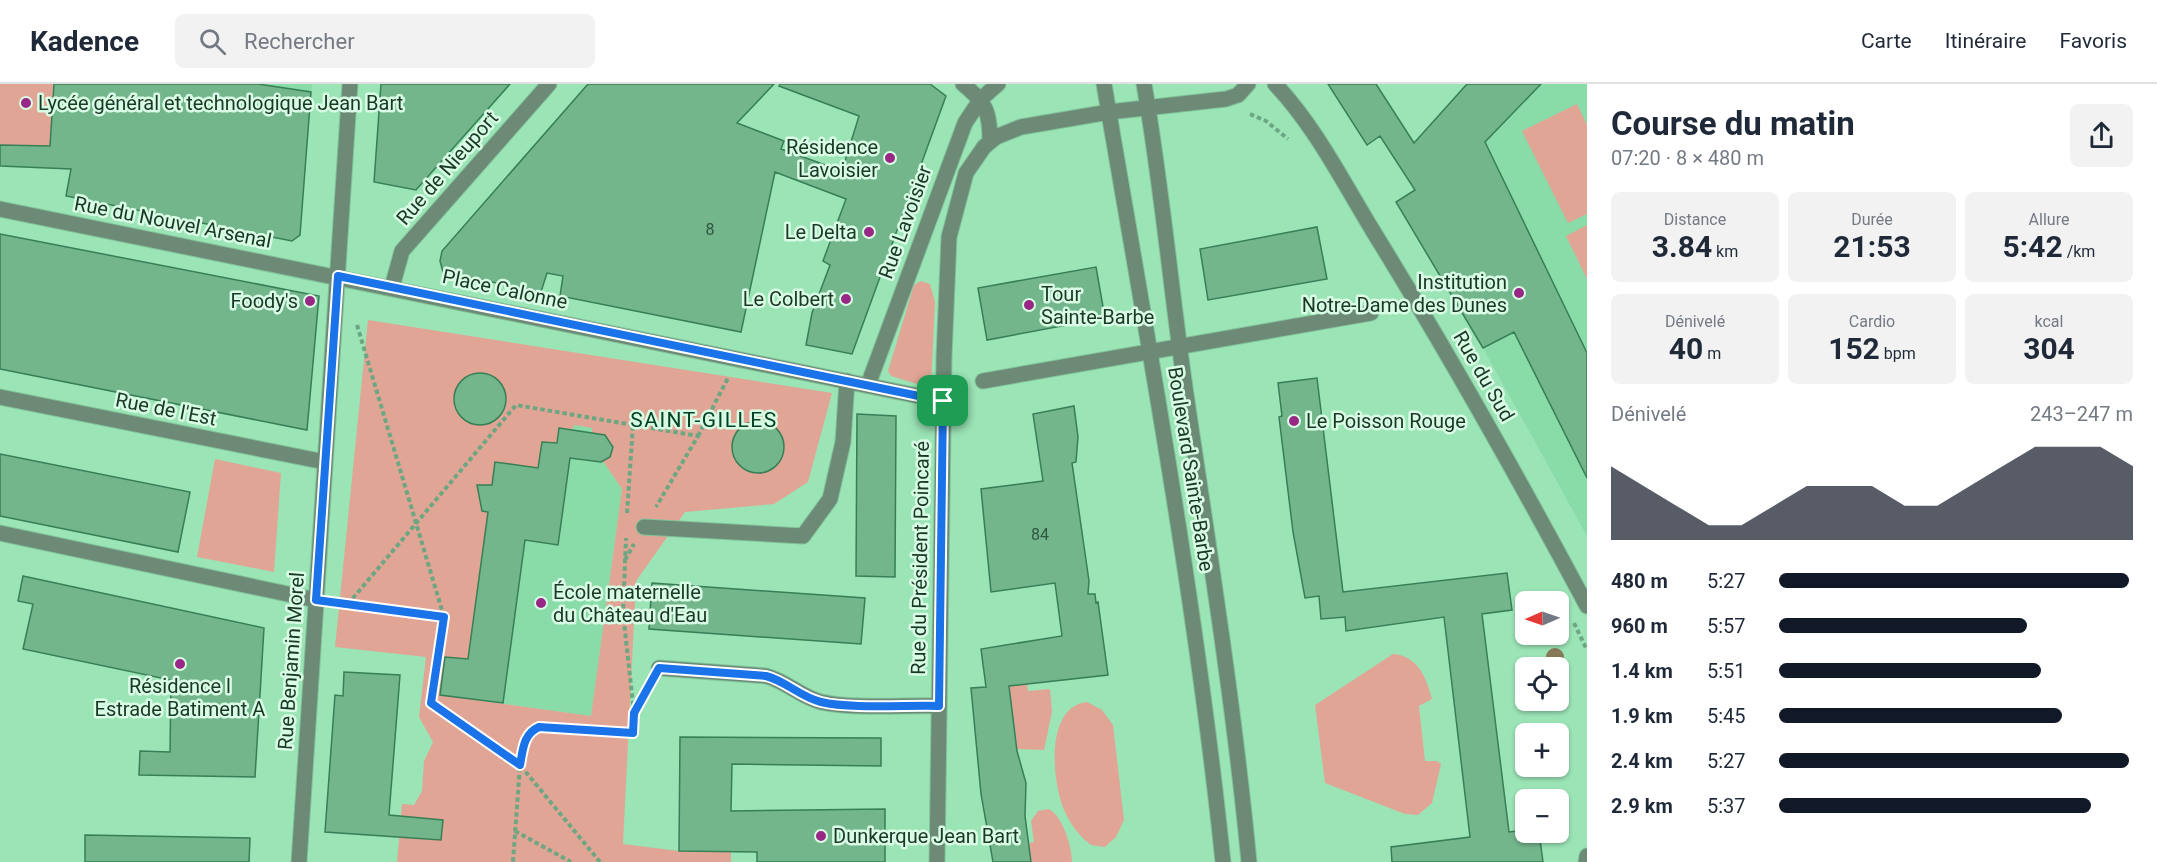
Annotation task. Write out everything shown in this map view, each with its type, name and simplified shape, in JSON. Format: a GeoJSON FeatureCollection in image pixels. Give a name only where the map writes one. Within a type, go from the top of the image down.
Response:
{"type":"FeatureCollection","features":[{"type":"Feature","properties":{"kind":"street"},"geometry":{"type":"LineString","coordinates":[[325,462],[350,84]]}},
{"type":"Feature","properties":{"kind":"street","name":"Rue de Nieuport"},"geometry":{"type":"LineString","coordinates":[[392,287],[402,252],[549,84]]}},
{"type":"Feature","properties":{"kind":"street"},"geometry":{"type":"LineString","coordinates":[[963,84],[981,99],[989,117],[990,142]]}},
{"type":"Feature","properties":{"kind":"street","name":"Rue Lavoisier"},"geometry":{"type":"LineString","coordinates":[[868,385],[965,123],[981,99],[998,84]]}},
{"type":"Feature","properties":{"kind":"street","name":"Boulevard Sainte-Barbe"},"geometry":{"type":"LineString","coordinates":[[1104,84],[1152,351],[1192,609],[1223,862]]}},
{"type":"Feature","properties":{"kind":"street","name":"Boulevard Sainte-Barbe"},"geometry":{"type":"LineString","coordinates":[[1144,84],[1158,168],[1180,346],[1223,649],[1249,862]]}},
{"type":"Feature","properties":{"kind":"street"},"geometry":{"type":"LineString","coordinates":[[1148,106],[1226,99],[1238,95],[1248,84]]}},
{"type":"Feature","properties":{"kind":"street","name":"Rue du Sud"},"geometry":{"type":"LineString","coordinates":[[1275,84],[1299,113],[1324,151],[1425,316],[1528,496],[1587,606]]}},
{"type":"Feature","properties":{"kind":"street","name":"Rue du Président Poincaré"},"geometry":{"type":"LineString","coordinates":[[937,862],[943,401],[950,226],[966,173],[990,142],[1005,133],[1030,124],[1148,106]]}},
{"type":"Feature","properties":{"kind":"street","name":"Rue du Nouvel Arsenal"},"geometry":{"type":"LineString","coordinates":[[0,209],[338,276]]}},
{"type":"Feature","properties":{"kind":"street","name":"Place Calonne"},"geometry":{"type":"LineString","coordinates":[[338,276],[943,401]]}},
{"type":"Feature","properties":{"kind":"street"},"geometry":{"type":"LineString","coordinates":[[983,381],[1371,313]]}},
{"type":"Feature","properties":{"kind":"street"},"geometry":{"type":"LineString","coordinates":[[644,527],[803,536],[830,499],[843,442],[847,381]]}},
{"type":"Feature","properties":{"kind":"street","name":"Rue de l'Est"},"geometry":{"type":"LineString","coordinates":[[0,397],[325,462]]}},
{"type":"Feature","properties":{"kind":"street","name":"Rue Benjamin Morel"},"geometry":{"type":"LineString","coordinates":[[299,862],[325,462]]}},
{"type":"Feature","properties":{"kind":"street"},"geometry":{"type":"LineString","coordinates":[[0,533],[316,600]]}},
{"type":"Feature","properties":{"kind":"street"},"geometry":{"type":"LineString","coordinates":[[659,668],[776,678],[805,696],[824,703],[939,706]]}},
{"type":"Feature","properties":{"kind":"street"},"geometry":{"type":"LineString","coordinates":[[1586,862],[1587,856]]}},
{"type":"Feature","properties":{"kind":"path"},"geometry":{"type":"LineString","coordinates":[[1242,112],[1266,121],[1289,140]]}},
{"type":"Feature","properties":{"kind":"path"},"geometry":{"type":"LineString","coordinates":[[355,320],[444,617],[431,703],[520,765],[600,862]]}},
{"type":"Feature","properties":{"kind":"path"},"geometry":{"type":"LineString","coordinates":[[625,560],[698,436],[738,359]]}},
{"type":"Feature","properties":{"kind":"path"},"geometry":{"type":"LineString","coordinates":[[348,604],[516,405],[698,436]]}},
{"type":"Feature","properties":{"kind":"path"},"geometry":{"type":"LineString","coordinates":[[627,515],[633,425]]}},
{"type":"Feature","properties":{"kind":"path"},"geometry":{"type":"LineString","coordinates":[[513,862],[520,765],[525,739],[531,730],[550,726],[633,733],[634,713],[623,613],[627,526]]}},
{"type":"Feature","properties":{"kind":"path"},"geometry":{"type":"LineString","coordinates":[[316,600],[444,617]]}},
{"type":"Feature","properties":{"kind":"path"},"geometry":{"type":"LineString","coordinates":[[1569,615],[1587,650]]}},
{"type":"Feature","properties":{"kind":"path"},"geometry":{"type":"LineString","coordinates":[[634,713],[659,668]]}},
{"type":"Feature","properties":{"kind":"path"},"geometry":{"type":"LineString","coordinates":[[515,831],[571,862]]}},
{"type":"Feature","properties":{"kind":"shaded area","name":"Lycée général et technologique Jean Bart"},"geometry":{"type":"Polygon","coordinates":[[[0,84],[54,84],[51,146],[0,148],[0,84]]]}},
{"type":"Feature","properties":{"kind":"shaded area","name":"Lycée général et technologique Jean Bart"},"geometry":{"type":"Polygon","coordinates":[[[256,84],[312,84],[311,92],[256,84]]]}},
{"type":"Feature","properties":{"kind":"shaded area","name":"Institution Notre-Dame des Dunes"},"geometry":{"type":"Polygon","coordinates":[[[1541,84],[1587,84],[1587,536],[1483,348],[1396,202],[1475,152],[1541,84]]]}},
{"type":"Feature","properties":{"kind":"shaded area"},"geometry":{"type":"Polygon","coordinates":[[[1577,104],[1587,125],[1587,214],[1568,223],[1522,131],[1577,104]]]}},
{"type":"Feature","properties":{"kind":"shaded area"},"geometry":{"type":"Polygon","coordinates":[[[1587,225],[1587,279],[1566,236],[1587,225]]]}},
{"type":"Feature","properties":{"kind":"shaded area"},"geometry":{"type":"Polygon","coordinates":[[[921,281],[930,284],[935,302],[931,386],[927,387],[891,376],[888,371],[914,285],[921,281]]]}},
{"type":"Feature","properties":{"kind":"shaded area"},"geometry":{"type":"Polygon","coordinates":[[[368,320],[832,393],[808,482],[774,504],[685,512],[636,581],[623,844],[679,851],[731,852],[731,862],[397,862],[402,804],[414,805],[422,791],[424,761],[433,742],[419,717],[426,657],[335,647],[368,320]],[[574,425],[573,429],[560,428],[557,443],[542,442],[538,468],[495,463],[492,485],[479,492],[482,511],[488,512],[468,659],[445,657],[440,695],[591,716],[622,489],[603,461],[612,451],[611,443],[609,439],[592,433],[592,428],[574,425]]]}},
{"type":"Feature","properties":{"kind":"shaded area","name":"École maternelle du Château d'Eau"},"geometry":{"type":"Polygon","coordinates":[[[574,425],[593,428],[592,433],[609,439],[613,447],[612,453],[603,461],[622,489],[591,716],[440,695],[445,657],[467,659],[488,512],[482,511],[479,492],[495,462],[542,442],[559,428],[573,429],[574,425]]]}},
{"type":"Feature","properties":{"kind":"shaded area"},"geometry":{"type":"Polygon","coordinates":[[[215,459],[281,473],[274,572],[197,557],[215,459]]]}},
{"type":"Feature","properties":{"kind":"shaded area"},"geometry":{"type":"Polygon","coordinates":[[[1393,654],[1415,663],[1424,676],[1432,699],[1419,706],[1425,761],[1437,761],[1441,764],[1432,803],[1418,815],[1405,814],[1325,783],[1315,705],[1393,654]]]}},
{"type":"Feature","properties":{"kind":"shaded area"},"geometry":{"type":"Polygon","coordinates":[[[1027,684],[1028,691],[1050,689],[1052,712],[1044,750],[1017,749],[1011,700],[1002,686],[1027,684]]]}},
{"type":"Feature","properties":{"kind":"shaded area"},"geometry":{"type":"Polygon","coordinates":[[[1087,702],[1102,710],[1113,725],[1124,820],[1116,837],[1105,847],[1091,845],[1076,830],[1065,812],[1057,784],[1055,748],[1058,732],[1064,717],[1073,707],[1087,702]]]}},
{"type":"Feature","properties":{"kind":"shaded area"},"geometry":{"type":"Polygon","coordinates":[[[1049,809],[1066,833],[1072,862],[1031,862],[1029,843],[1034,842],[1031,821],[1038,811],[1049,809]]]}},
{"type":"Feature","properties":{"kind":"building"},"geometry":{"type":"Polygon","coordinates":[[[54,84],[258,84],[311,92],[300,235],[292,241],[66,196],[71,169],[0,166],[0,145],[50,146],[54,84]]]}},
{"type":"Feature","properties":{"kind":"building"},"geometry":{"type":"Polygon","coordinates":[[[381,84],[510,84],[416,190],[374,182],[381,84]]]}},
{"type":"Feature","properties":{"kind":"building"},"geometry":{"type":"Polygon","coordinates":[[[588,84],[774,84],[737,123],[784,141],[781,149],[842,171],[859,116],[779,86],[780,84],[930,84],[946,96],[852,354],[806,345],[812,313],[830,265],[823,261],[846,199],[775,172],[741,332],[560,296],[563,276],[547,273],[541,292],[443,272],[440,261],[442,251],[588,84]]]}},
{"type":"Feature","properties":{"kind":"building"},"geometry":{"type":"Polygon","coordinates":[[[1328,84],[1376,84],[1414,143],[1467,84],[1541,84],[1485,142],[1587,353],[1587,478],[1514,332],[1483,348],[1396,202],[1415,190],[1380,136],[1367,145],[1328,84]]]}},
{"type":"Feature","properties":{"kind":"building"},"geometry":{"type":"Polygon","coordinates":[[[1317,227],[1327,279],[1208,300],[1200,249],[1317,227]]]}},
{"type":"Feature","properties":{"kind":"building"},"geometry":{"type":"Polygon","coordinates":[[[0,234],[319,296],[307,430],[0,369],[0,234]]]}},
{"type":"Feature","properties":{"kind":"building","name":"Tour Sainte-Barbe"},"geometry":{"type":"Polygon","coordinates":[[[1096,267],[1105,318],[987,340],[978,288],[1096,267]]]}},
{"type":"Feature","properties":{"kind":"building"},"geometry":{"type":"Polygon","coordinates":[[[480,373],[490,375],[498,381],[504,389],[506,399],[504,409],[498,417],[490,423],[480,425],[470,423],[462,417],[456,409],[454,399],[456,389],[462,381],[470,375],[480,373]]]}},
{"type":"Feature","properties":{"kind":"building"},"geometry":{"type":"Polygon","coordinates":[[[1317,378],[1343,592],[1507,573],[1512,610],[1482,614],[1509,832],[1515,831],[1515,843],[1540,843],[1543,862],[1392,862],[1391,847],[1470,837],[1444,617],[1346,631],[1345,617],[1321,619],[1319,596],[1305,598],[1293,532],[1279,417],[1282,416],[1278,383],[1317,378]]]}},
{"type":"Feature","properties":{"kind":"building"},"geometry":{"type":"Polygon","coordinates":[[[1074,406],[1078,437],[1076,462],[1072,463],[1089,581],[1088,594],[1095,594],[1096,603],[1098,602],[1108,675],[1009,686],[1017,751],[1026,783],[1025,816],[1031,862],[993,862],[981,794],[971,688],[986,687],[981,649],[1062,636],[1055,583],[991,592],[981,489],[1043,481],[1033,414],[1074,406]]]}},
{"type":"Feature","properties":{"kind":"building"},"geometry":{"type":"Polygon","coordinates":[[[857,414],[896,416],[895,577],[856,576],[857,414]]]}},
{"type":"Feature","properties":{"kind":"building"},"geometry":{"type":"Polygon","coordinates":[[[758,421],[768,423],[776,429],[782,437],[784,447],[782,457],[776,465],[768,471],[758,473],[748,471],[740,465],[734,457],[732,447],[734,437],[740,429],[748,423],[758,421]]]}},
{"type":"Feature","properties":{"kind":"building"},"geometry":{"type":"Polygon","coordinates":[[[559,428],[605,435],[613,447],[610,457],[601,462],[570,458],[558,545],[525,540],[503,703],[440,695],[445,657],[468,659],[488,512],[482,511],[477,485],[492,485],[495,462],[538,468],[542,442],[557,443],[559,428]]]}},
{"type":"Feature","properties":{"kind":"building"},"geometry":{"type":"Polygon","coordinates":[[[0,454],[190,492],[178,552],[0,516],[0,454]]]}},
{"type":"Feature","properties":{"kind":"building","name":"Résidence l Estrade Batiment A"},"geometry":{"type":"Polygon","coordinates":[[[23,576],[264,628],[255,777],[139,775],[140,751],[170,752],[171,680],[23,649],[33,604],[18,601],[23,576]]]}},
{"type":"Feature","properties":{"kind":"building"},"geometry":{"type":"Polygon","coordinates":[[[652,583],[865,598],[861,644],[649,629],[652,583]]]}},
{"type":"Feature","properties":{"kind":"building"},"geometry":{"type":"Polygon","coordinates":[[[344,672],[400,675],[389,815],[443,820],[441,840],[325,832],[335,695],[343,696],[344,672]]]}},
{"type":"Feature","properties":{"kind":"building"},"geometry":{"type":"Polygon","coordinates":[[[680,737],[881,738],[881,766],[732,764],[731,811],[885,809],[885,862],[757,862],[757,852],[679,851],[680,737]]]}},
{"type":"Feature","properties":{"kind":"building"},"geometry":{"type":"Polygon","coordinates":[[[85,835],[250,838],[249,862],[85,862],[85,835]]]}},
{"type":"Feature","properties":{"kind":"place","name":"Lycée général et technologique Jean Bart"},"geometry":{"type":"Point","coordinates":[26,103]}},
{"type":"Feature","properties":{"kind":"place","name":"Résidence Lavoisier"},"geometry":{"type":"Point","coordinates":[890,158]}},
{"type":"Feature","properties":{"kind":"place","name":"Le Delta"},"geometry":{"type":"Point","coordinates":[869,232]}},
{"type":"Feature","properties":{"kind":"place","name":"Institution Notre-Dame des Dunes"},"geometry":{"type":"Point","coordinates":[1519,293]}},
{"type":"Feature","properties":{"kind":"place","name":"Le Colbert"},"geometry":{"type":"Point","coordinates":[846,299]}},
{"type":"Feature","properties":{"kind":"place","name":"Foody's"},"geometry":{"type":"Point","coordinates":[310,301]}},
{"type":"Feature","properties":{"kind":"place","name":"Tour Sainte-Barbe"},"geometry":{"type":"Point","coordinates":[1029,305]}},
{"type":"Feature","properties":{"kind":"place","name":"Le Poisson Rouge"},"geometry":{"type":"Point","coordinates":[1294,421]}},
{"type":"Feature","properties":{"kind":"place","name":"École maternelle du Château d'Eau"},"geometry":{"type":"Point","coordinates":[541,603]}},
{"type":"Feature","properties":{"kind":"place","name":"Résidence l Estrade Batiment A"},"geometry":{"type":"Point","coordinates":[180,664]}},
{"type":"Feature","properties":{"kind":"place","name":"Dunkerque Jean Bart"},"geometry":{"type":"Point","coordinates":[821,836]}},
{"type":"Feature","properties":{"kind":"district","name":"SAINT-GILLES"},"geometry":{"type":"Point","coordinates":[704,420]}},
{"type":"Feature","properties":{"kind":"route"},"geometry":{"type":"LineString","coordinates":[[338,276],[943,401],[939,706],[824,703],[805,696],[776,678],[659,668],[634,713],[633,733],[539,727],[531,730],[525,739],[520,765],[431,703],[444,617],[316,600],[338,276]]}}]}
